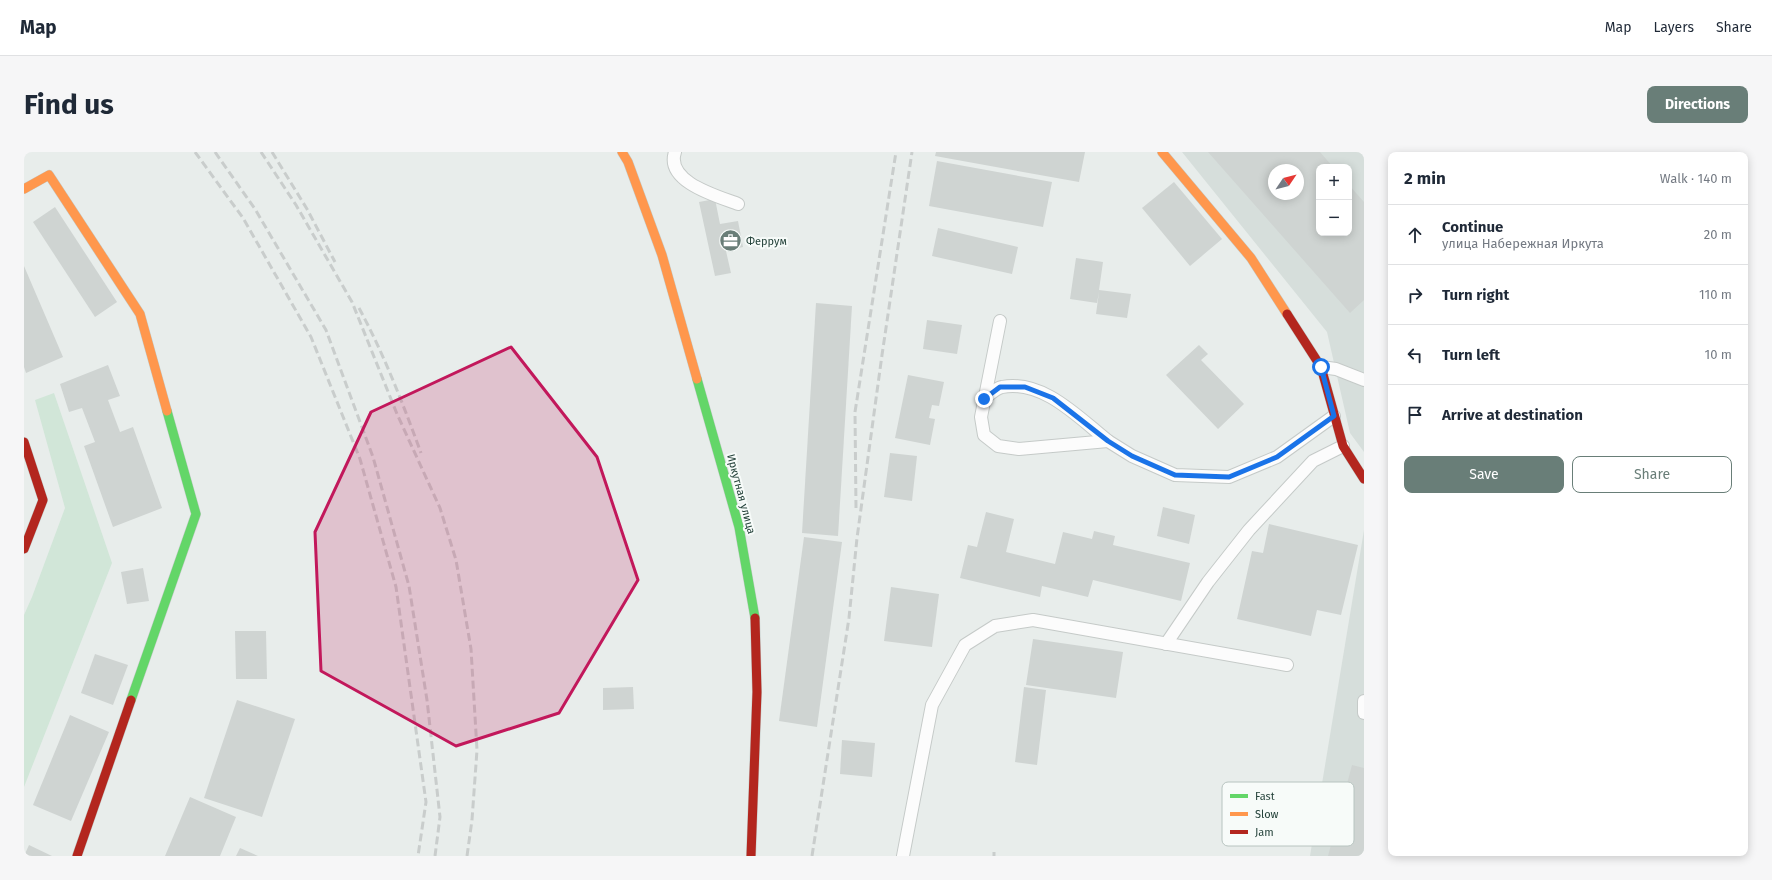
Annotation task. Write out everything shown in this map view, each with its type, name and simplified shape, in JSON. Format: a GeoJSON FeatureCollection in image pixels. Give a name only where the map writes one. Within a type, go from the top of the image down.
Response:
{"type":"FeatureCollection","features":[{"type":"Feature","properties":{"kind":"street","name":"Иркутная улица"},"geometry":{"type":"LineString","coordinates":[[622,152],[628,162],[662,255],[739,527],[756,622],[757,692],[751,856]]}},
{"type":"Feature","properties":{"kind":"street"},"geometry":{"type":"LineString","coordinates":[[1162,152],[1251,258],[1321,367],[1343,446],[1364,479]]}},
{"type":"Feature","properties":{"kind":"street"},"geometry":{"type":"LineString","coordinates":[[24,189],[49,175],[140,314],[196,514],[77,856]]}},
{"type":"Feature","properties":{"kind":"street"},"geometry":{"type":"LineString","coordinates":[[24,444],[43,500],[24,549]]}},
{"type":"Feature","properties":{"kind":"lane"},"geometry":{"type":"LineString","coordinates":[[675,152],[673,158],[677,172],[689,184],[738,204]]}},
{"type":"Feature","properties":{"kind":"lane"},"geometry":{"type":"LineString","coordinates":[[1000,321],[981,417],[984,435],[998,446],[1019,449],[1108,441]]}},
{"type":"Feature","properties":{"kind":"lane"},"geometry":{"type":"LineString","coordinates":[[1321,367],[1336,369],[1364,380]]}},
{"type":"Feature","properties":{"kind":"lane"},"geometry":{"type":"LineString","coordinates":[[984,399],[1000,387],[1025,387],[1053,398],[1108,441],[1132,456],[1175,475],[1229,477],[1277,457],[1334,416]]}},
{"type":"Feature","properties":{"kind":"lane"},"geometry":{"type":"LineString","coordinates":[[1166,644],[1208,582],[1249,530],[1313,461],[1343,446]]}},
{"type":"Feature","properties":{"kind":"lane"},"geometry":{"type":"LineString","coordinates":[[903,856],[932,705],[964,645],[995,626],[1033,620],[1287,665]]}},
{"type":"Feature","properties":{"kind":"lane"},"geometry":{"type":"LineString","coordinates":[[1364,701],[1364,713]]}},
{"type":"Feature","properties":{"kind":"highlighted area"},"geometry":{"type":"Polygon","coordinates":[[[511,347],[597,457],[638,580],[559,713],[456,746],[321,671],[315,532],[371,412],[511,347]]]}},
{"type":"Feature","properties":{"kind":"shaded area"},"geometry":{"type":"Polygon","coordinates":[[[1182,152],[1364,152],[1364,452],[1350,433],[1327,332],[1182,152]]]}},
{"type":"Feature","properties":{"kind":"shaded area"},"geometry":{"type":"Polygon","coordinates":[[[1364,530],[1364,856],[1310,856],[1312,846],[1354,846],[1354,782],[1322,782],[1364,530]]]}},
{"type":"Feature","properties":{"kind":"green space"},"geometry":{"type":"Polygon","coordinates":[[[54,393],[112,563],[24,787],[24,615],[65,508],[35,400],[54,393]]]}},
{"type":"Feature","properties":{"kind":"building"},"geometry":{"type":"Polygon","coordinates":[[[936,152],[1085,152],[1079,182],[935,156],[936,152]]]}},
{"type":"Feature","properties":{"kind":"building"},"geometry":{"type":"Polygon","coordinates":[[[1208,152],[1320,152],[1330,164],[1316,164],[1316,236],[1352,236],[1352,188],[1364,202],[1364,300],[1350,313],[1208,152]]]}},
{"type":"Feature","properties":{"kind":"building"},"geometry":{"type":"Polygon","coordinates":[[[937,161],[1052,182],[1043,227],[929,206],[937,161]]]}},
{"type":"Feature","properties":{"kind":"building"},"geometry":{"type":"Polygon","coordinates":[[[1174,182],[1222,239],[1190,266],[1142,208],[1174,182]]]}},
{"type":"Feature","properties":{"kind":"building"},"geometry":{"type":"Polygon","coordinates":[[[715,199],[720,224],[738,221],[743,247],[726,251],[731,273],[715,276],[699,202],[715,199]]]}},
{"type":"Feature","properties":{"kind":"building"},"geometry":{"type":"Polygon","coordinates":[[[55,207],[117,302],[95,317],[33,222],[55,207]]]}},
{"type":"Feature","properties":{"kind":"building"},"geometry":{"type":"Polygon","coordinates":[[[938,228],[1018,247],[1012,274],[932,256],[938,228]]]}},
{"type":"Feature","properties":{"kind":"building"},"geometry":{"type":"Polygon","coordinates":[[[1076,258],[1103,262],[1099,290],[1131,294],[1127,318],[1096,314],[1099,292],[1097,303],[1070,299],[1076,258]]]}},
{"type":"Feature","properties":{"kind":"building"},"geometry":{"type":"Polygon","coordinates":[[[24,266],[63,357],[26,373],[24,367],[24,266]]]}},
{"type":"Feature","properties":{"kind":"building"},"geometry":{"type":"Polygon","coordinates":[[[816,303],[852,306],[838,536],[802,533],[816,303]]]}},
{"type":"Feature","properties":{"kind":"building"},"geometry":{"type":"Polygon","coordinates":[[[927,320],[962,325],[957,354],[923,349],[927,320]]]}},
{"type":"Feature","properties":{"kind":"building"},"geometry":{"type":"Polygon","coordinates":[[[1199,345],[1208,354],[1201,360],[1244,404],[1218,429],[1166,375],[1199,345]]]}},
{"type":"Feature","properties":{"kind":"building"},"geometry":{"type":"Polygon","coordinates":[[[108,365],[120,396],[108,400],[120,432],[133,427],[162,508],[113,527],[84,446],[95,442],[82,408],[69,412],[60,384],[108,365]]]}},
{"type":"Feature","properties":{"kind":"building"},"geometry":{"type":"Polygon","coordinates":[[[908,375],[944,382],[939,406],[932,405],[929,418],[935,419],[930,445],[895,438],[908,375]]]}},
{"type":"Feature","properties":{"kind":"building"},"geometry":{"type":"Polygon","coordinates":[[[890,453],[917,456],[912,501],[884,497],[890,453]]]}},
{"type":"Feature","properties":{"kind":"building"},"geometry":{"type":"Polygon","coordinates":[[[1163,507],[1195,515],[1189,544],[1157,536],[1163,507]]]}},
{"type":"Feature","properties":{"kind":"building"},"geometry":{"type":"Polygon","coordinates":[[[986,512],[1014,519],[1006,552],[1055,564],[1063,532],[1092,539],[1094,531],[1115,536],[1113,545],[1190,563],[1181,601],[1093,580],[1088,597],[1042,586],[1040,597],[960,578],[968,545],[977,547],[986,512]]]}},
{"type":"Feature","properties":{"kind":"building"},"geometry":{"type":"Polygon","coordinates":[[[1269,524],[1358,545],[1341,615],[1317,610],[1311,636],[1237,619],[1252,551],[1263,553],[1269,524]]]}},
{"type":"Feature","properties":{"kind":"building"},"geometry":{"type":"Polygon","coordinates":[[[804,537],[842,542],[817,727],[779,721],[804,537]]]}},
{"type":"Feature","properties":{"kind":"building"},"geometry":{"type":"Polygon","coordinates":[[[143,568],[149,601],[127,604],[121,572],[143,568]]]}},
{"type":"Feature","properties":{"kind":"building"},"geometry":{"type":"Polygon","coordinates":[[[891,587],[939,594],[932,647],[884,641],[891,587]]]}},
{"type":"Feature","properties":{"kind":"building"},"geometry":{"type":"Polygon","coordinates":[[[235,631],[266,631],[267,679],[236,679],[235,631]]]}},
{"type":"Feature","properties":{"kind":"building"},"geometry":{"type":"Polygon","coordinates":[[[1033,639],[1123,652],[1116,698],[1026,685],[1033,639]]]}},
{"type":"Feature","properties":{"kind":"building"},"geometry":{"type":"Polygon","coordinates":[[[95,654],[128,665],[113,705],[81,693],[95,654]]]}},
{"type":"Feature","properties":{"kind":"building"},"geometry":{"type":"Polygon","coordinates":[[[633,687],[634,709],[603,710],[603,688],[633,687]]]}},
{"type":"Feature","properties":{"kind":"building"},"geometry":{"type":"Polygon","coordinates":[[[1024,687],[1046,690],[1037,765],[1015,762],[1024,687]]]}},
{"type":"Feature","properties":{"kind":"building"},"geometry":{"type":"Polygon","coordinates":[[[237,700],[295,719],[262,817],[204,798],[237,700]]]}},
{"type":"Feature","properties":{"kind":"building"},"geometry":{"type":"Polygon","coordinates":[[[70,715],[109,732],[71,821],[33,805],[70,715]]]}},
{"type":"Feature","properties":{"kind":"building"},"geometry":{"type":"Polygon","coordinates":[[[842,740],[875,743],[872,777],[840,774],[842,740]]]}},
{"type":"Feature","properties":{"kind":"building"},"geometry":{"type":"Polygon","coordinates":[[[1352,765],[1364,768],[1364,856],[1328,856],[1331,846],[1354,846],[1354,782],[1348,782],[1352,765]]]}},
{"type":"Feature","properties":{"kind":"building"},"geometry":{"type":"Polygon","coordinates":[[[190,797],[236,817],[220,856],[165,856],[190,797]]]}},
{"type":"Feature","properties":{"kind":"building"},"geometry":{"type":"Polygon","coordinates":[[[29,845],[52,856],[24,856],[29,845]]]}},
{"type":"Feature","properties":{"kind":"building"},"geometry":{"type":"Polygon","coordinates":[[[240,848],[258,856],[236,856],[240,848]]]}},
{"type":"Feature","properties":{"kind":"railway"},"geometry":{"type":"LineString","coordinates":[[195,152],[243,218],[311,337],[360,459],[396,587],[426,802],[418,856]]}},
{"type":"Feature","properties":{"kind":"railway"},"geometry":{"type":"LineString","coordinates":[[215,152],[255,209],[326,330],[373,457],[409,586],[427,700],[440,817],[435,856]]}},
{"type":"Feature","properties":{"kind":"railway"},"geometry":{"type":"LineString","coordinates":[[261,152],[296,205],[352,302],[397,414],[440,508],[456,560],[471,649],[477,750],[472,820],[467,856]]}},
{"type":"Feature","properties":{"kind":"railway"},"geometry":{"type":"LineString","coordinates":[[272,152],[307,209],[335,262]]}},
{"type":"Feature","properties":{"kind":"railway"},"geometry":{"type":"LineString","coordinates":[[856,508],[855,412],[896,152]]}},
{"type":"Feature","properties":{"kind":"railway"},"geometry":{"type":"LineString","coordinates":[[812,856],[849,618],[857,538],[912,152]]}},
{"type":"Feature","properties":{"kind":"railway"},"geometry":{"type":"LineString","coordinates":[[359,308],[385,361],[421,453]]}},
{"type":"Feature","properties":{"kind":"traffic: fast"},"geometry":{"type":"LineString","coordinates":[[697,379],[739,527],[755,618]]}},
{"type":"Feature","properties":{"kind":"traffic: fast"},"geometry":{"type":"LineString","coordinates":[[131,700],[196,514],[167,411]]}},
{"type":"Feature","properties":{"kind":"traffic: slow"},"geometry":{"type":"LineString","coordinates":[[622,152],[628,162],[662,255],[697,379]]}},
{"type":"Feature","properties":{"kind":"traffic: slow"},"geometry":{"type":"LineString","coordinates":[[1162,152],[1251,258],[1287,314]]}},
{"type":"Feature","properties":{"kind":"traffic: slow"},"geometry":{"type":"LineString","coordinates":[[24,189],[49,175],[140,314],[167,411]]}},
{"type":"Feature","properties":{"kind":"traffic: jam"},"geometry":{"type":"LineString","coordinates":[[1287,314],[1321,367],[1343,446],[1364,479]]}},
{"type":"Feature","properties":{"kind":"traffic: jam"},"geometry":{"type":"LineString","coordinates":[[24,442],[43,500],[24,549]]}},
{"type":"Feature","properties":{"kind":"traffic: jam"},"geometry":{"type":"LineString","coordinates":[[751,856],[757,692],[755,618]]}},
{"type":"Feature","properties":{"kind":"traffic: jam"},"geometry":{"type":"LineString","coordinates":[[77,856],[131,700]]}},
{"type":"Feature","properties":{"kind":"place","name":"Феррум"},"geometry":{"type":"Point","coordinates":[731,241]}},
{"type":"Feature","properties":{"kind":"route"},"geometry":{"type":"LineString","coordinates":[[984,399],[1000,387],[1025,387],[1053,398],[1108,441],[1132,456],[1175,475],[1229,477],[1277,457],[1334,416],[1321,367]]}}]}
